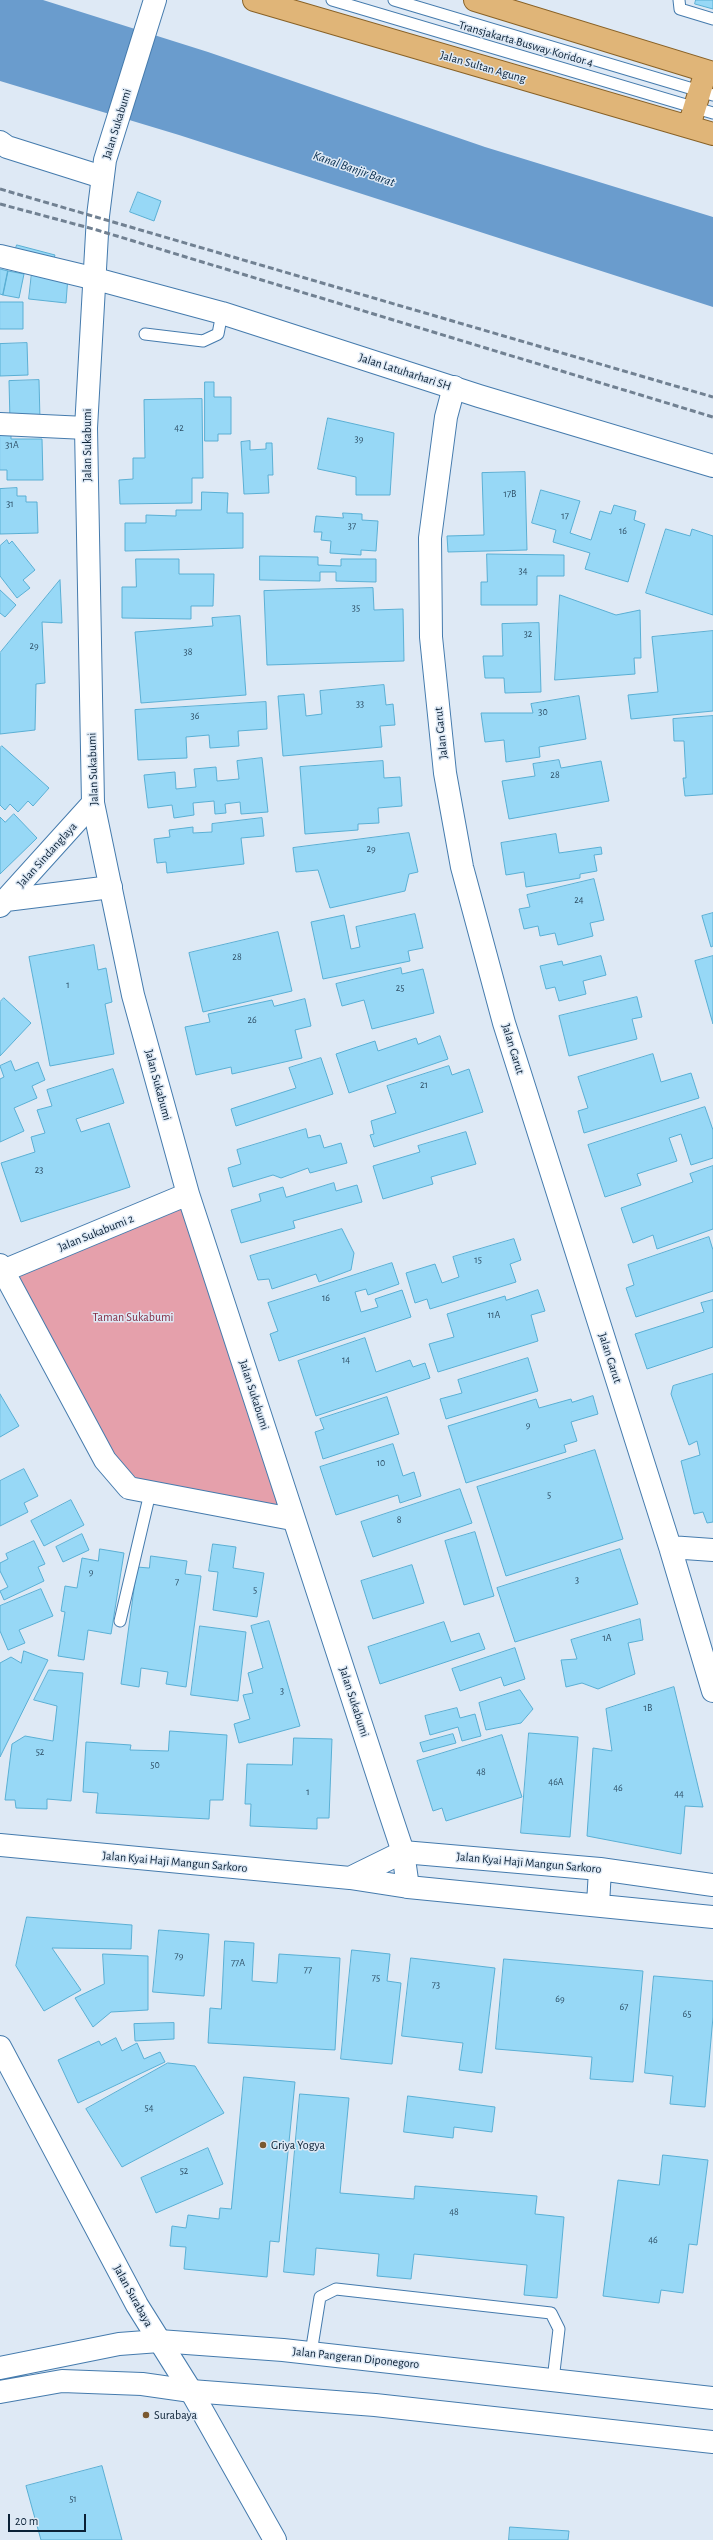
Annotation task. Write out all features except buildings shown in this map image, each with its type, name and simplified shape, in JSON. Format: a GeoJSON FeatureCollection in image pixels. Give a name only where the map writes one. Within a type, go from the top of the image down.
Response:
{"type":"FeatureCollection","features":[{"type":"Feature","properties":{"kind":"main road","name":"Jalan Sultan Agung"},"geometry":{"type":"LineString","coordinates":[[254,0],[704,97]]}},
{"type":"Feature","properties":{"kind":"main road","name":"Jalan Sultan Agung"},"geometry":{"type":"LineString","coordinates":[[475,0],[704,97]]}},
{"type":"Feature","properties":{"kind":"main road","name":"Jalan Sultan Agung"},"geometry":{"type":"LineString","coordinates":[[704,97],[713,134]]}},
{"type":"Feature","properties":{"kind":"street","name":"Jalan Sukabumi"},"geometry":{"type":"LineString","coordinates":[[153,6],[104,168],[86,428],[93,803],[133,995],[188,1194],[276,1462],[292,1518],[402,1852],[408,1887]]}},
{"type":"Feature","properties":{"kind":"street"},"geometry":{"type":"LineString","coordinates":[[2,145],[104,168]]}},
{"type":"Feature","properties":{"kind":"street","name":"Jalan Latuharhari SH"},"geometry":{"type":"LineString","coordinates":[[0,256],[96,279],[222,313],[454,387],[713,466]]}},
{"type":"Feature","properties":{"kind":"street","name":"Jalan Garut"},"geometry":{"type":"LineString","coordinates":[[454,387],[446,416],[430,538],[431,637],[445,773],[462,867],[504,1024],[670,1547],[713,1691]]}},
{"type":"Feature","properties":{"kind":"street"},"geometry":{"type":"LineString","coordinates":[[0,424],[86,428]]}},
{"type":"Feature","properties":{"kind":"street","name":"Jalan Sindanglaya"},"geometry":{"type":"LineString","coordinates":[[3,903],[93,803]]}},
{"type":"Feature","properties":{"kind":"street"},"geometry":{"type":"LineString","coordinates":[[3,903],[111,887]]}},
{"type":"Feature","properties":{"kind":"street","name":"Jalan Sukabumi 2"},"geometry":{"type":"LineString","coordinates":[[2,1268],[188,1194]]}},
{"type":"Feature","properties":{"kind":"street"},"geometry":{"type":"LineString","coordinates":[[2,1268],[105,1460],[129,1488],[292,1518]]}},
{"type":"Feature","properties":{"kind":"street"},"geometry":{"type":"LineString","coordinates":[[670,1547],[713,1550]]}},
{"type":"Feature","properties":{"kind":"street","name":"Jalan Kyai Haji Mangun Sarkoro"},"geometry":{"type":"LineString","coordinates":[[0,1845],[350,1878],[408,1887],[713,1917]]}},
{"type":"Feature","properties":{"kind":"street"},"geometry":{"type":"LineString","coordinates":[[350,1878],[402,1852]]}},
{"type":"Feature","properties":{"kind":"street","name":"Jalan Kyai Haji Mangun Sarkoro"},"geometry":{"type":"LineString","coordinates":[[402,1852],[600,1869],[713,1885]]}},
{"type":"Feature","properties":{"kind":"street"},"geometry":{"type":"LineString","coordinates":[[598,1905],[600,1869]]}},
{"type":"Feature","properties":{"kind":"street","name":"Jalan Surabaya"},"geometry":{"type":"LineString","coordinates":[[0,2047],[159,2341],[191,2391],[275,2540]]}},
{"type":"Feature","properties":{"kind":"street","name":"Jalan Pangeran Diponegoro"},"geometry":{"type":"LineString","coordinates":[[0,2368],[119,2344],[159,2341],[311,2354],[713,2398]]}},
{"type":"Feature","properties":{"kind":"street"},"geometry":{"type":"LineString","coordinates":[[0,2392],[62,2381],[142,2384],[191,2391],[375,2405],[713,2442]]}},
{"type":"Feature","properties":{"kind":"lane","name":"Transjakarta Busway Koridor 4"},"geometry":{"type":"LineString","coordinates":[[332,0],[704,97]]}},
{"type":"Feature","properties":{"kind":"lane","name":"Transjakarta Busway Koridor 4"},"geometry":{"type":"LineString","coordinates":[[394,0],[704,97]]}},
{"type":"Feature","properties":{"kind":"lane"},"geometry":{"type":"LineString","coordinates":[[679,0],[680,9],[713,19]]}},
{"type":"Feature","properties":{"kind":"lane"},"geometry":{"type":"LineString","coordinates":[[145,334],[203,341],[218,334],[222,313]]}},
{"type":"Feature","properties":{"kind":"lane"},"geometry":{"type":"LineString","coordinates":[[120,1621],[150,1493]]}},
{"type":"Feature","properties":{"kind":"lane"},"geometry":{"type":"LineString","coordinates":[[311,2354],[320,2297],[336,2289],[551,2313],[560,2329],[553,2380]]}},
{"type":"Feature","properties":{"kind":"green space","name":"Taman Sukabumi"},"geometry":{"type":"Polygon","coordinates":[[[185,1205],[283,1507],[156,1489],[120,1468],[14,1275],[185,1205]]]}},
{"type":"Feature","properties":{"kind":"water","name":"Kanal Banjir Barat"},"geometry":{"type":"Polygon","coordinates":[[[0,0],[43,0],[208,52],[485,147],[713,217],[713,307],[179,135],[0,81],[0,0]]]}},
{"type":"Feature","properties":{"kind":"railway"},"geometry":{"type":"LineString","coordinates":[[0,189],[713,397]]}},
{"type":"Feature","properties":{"kind":"railway"},"geometry":{"type":"LineString","coordinates":[[0,204],[97,230],[713,417]]}},
{"type":"Feature","properties":{"kind":"place","name":"Griya Yogya"},"geometry":{"type":"Point","coordinates":[263,2145]}},
{"type":"Feature","properties":{"kind":"place","name":"Surabaya"},"geometry":{"type":"Point","coordinates":[146,2415]}}]}
